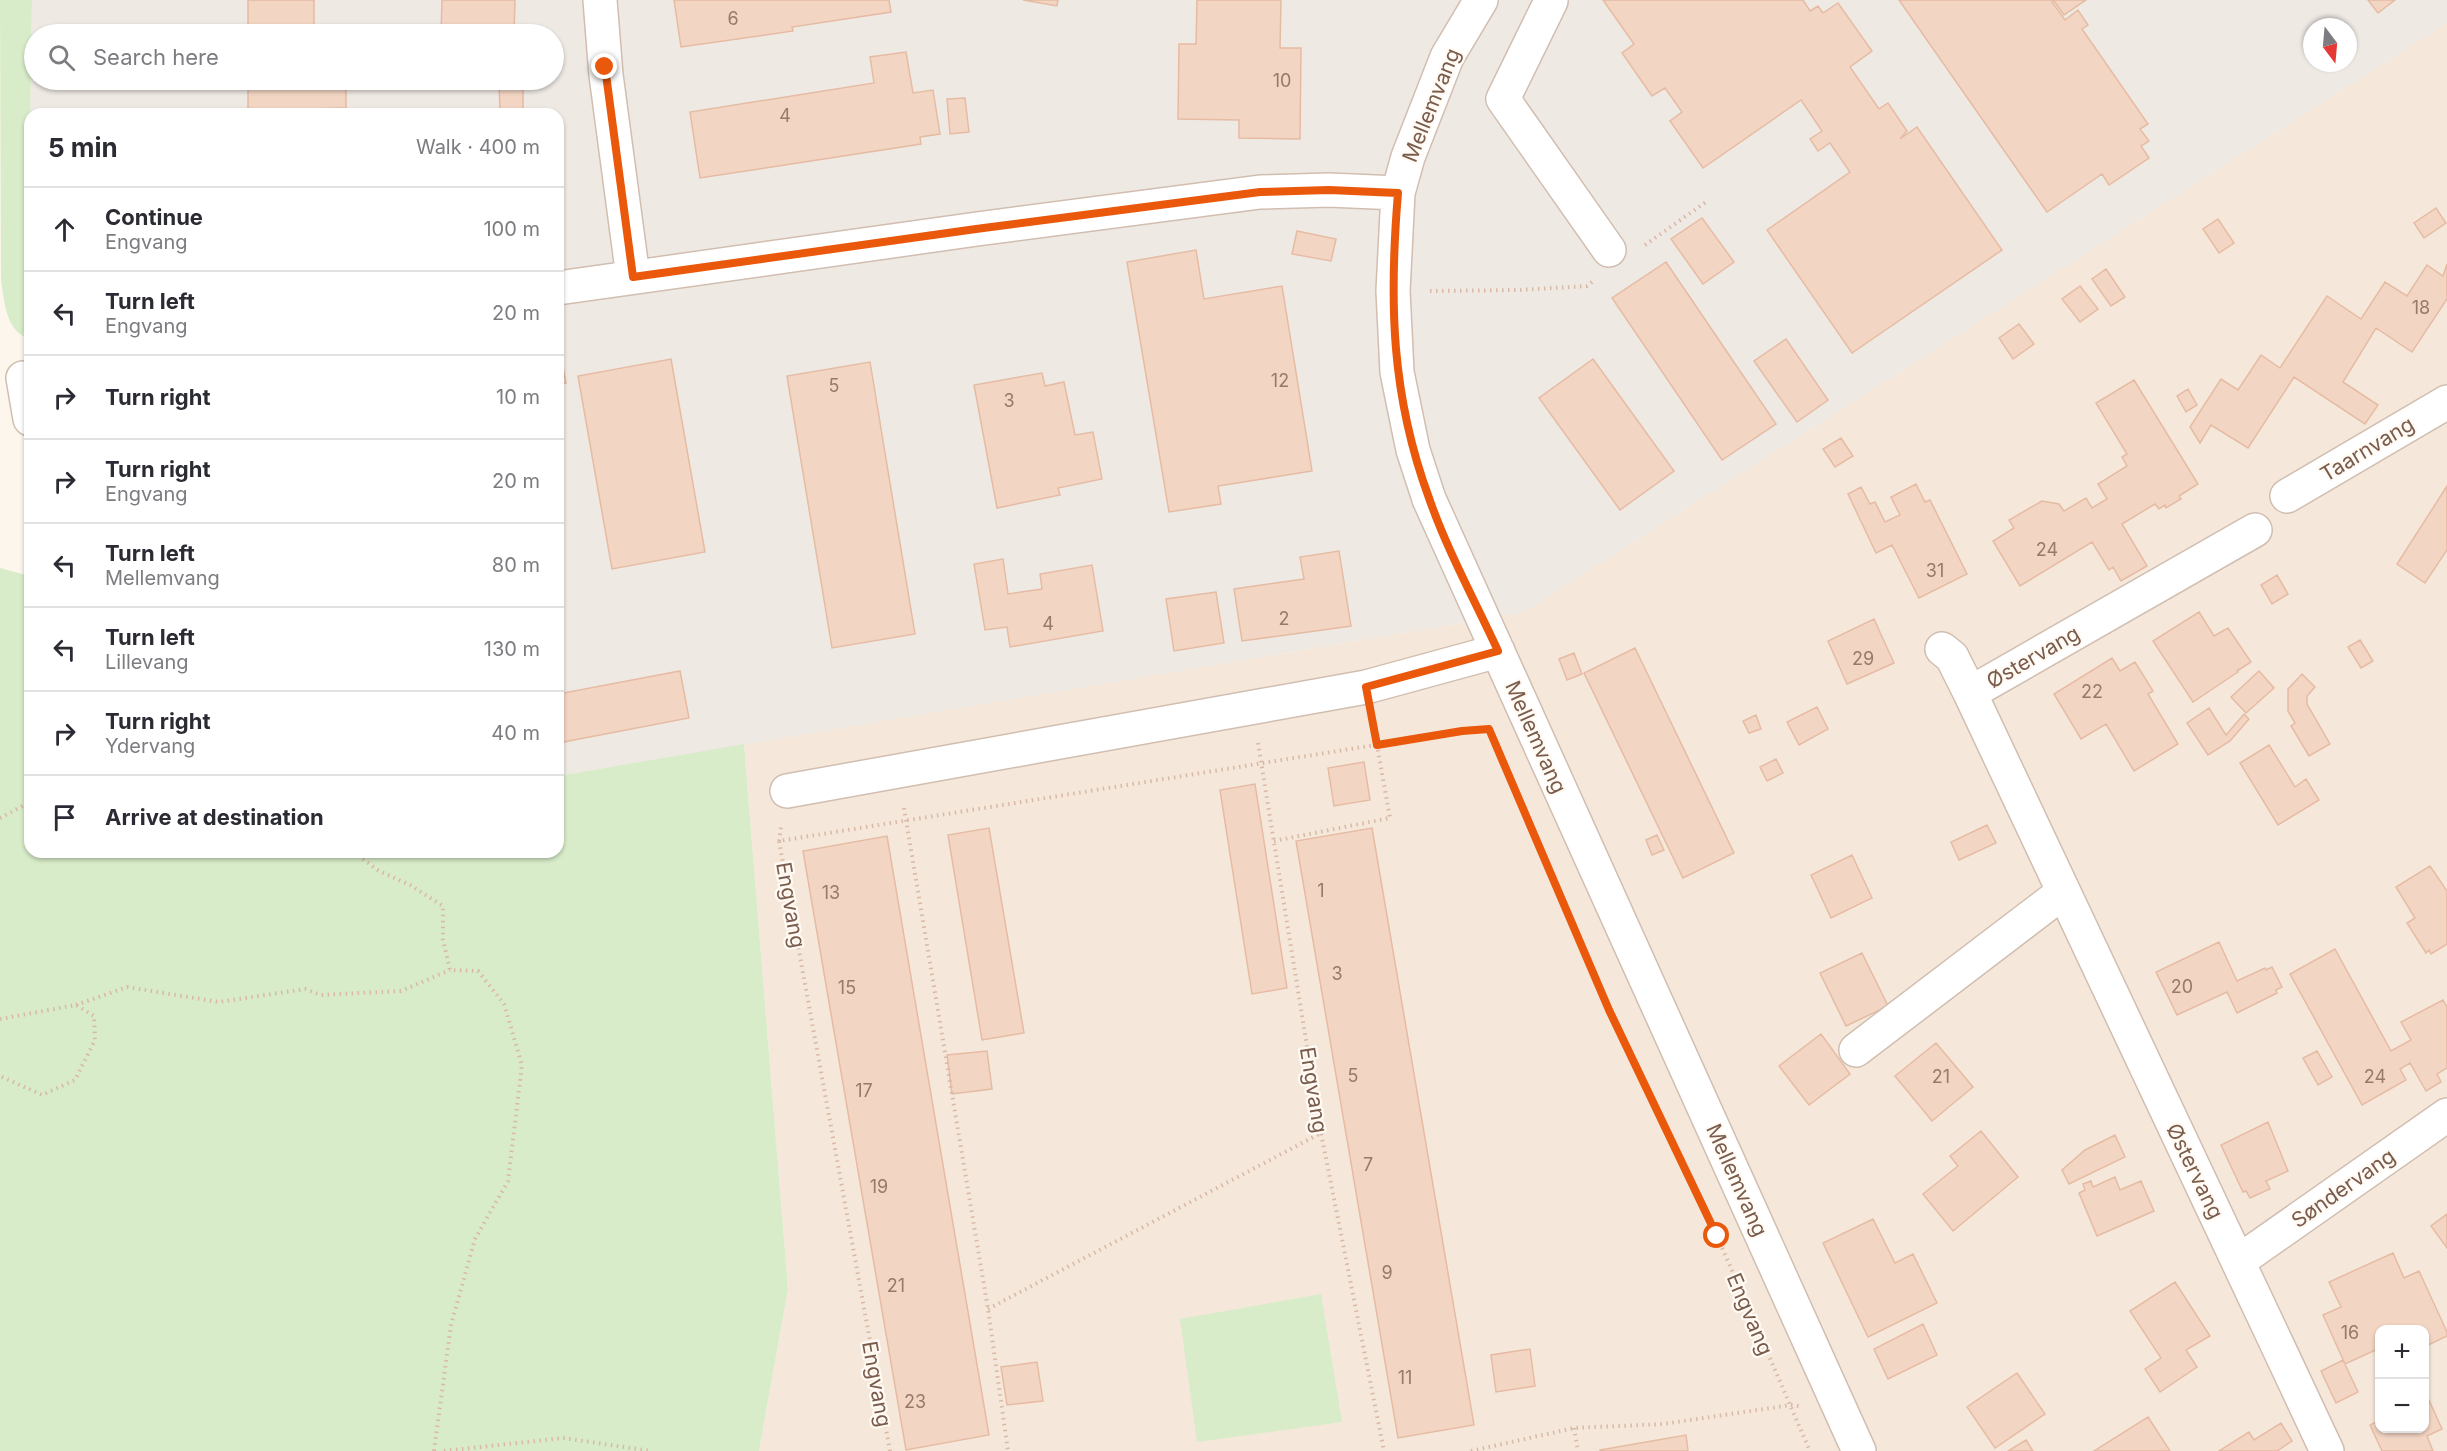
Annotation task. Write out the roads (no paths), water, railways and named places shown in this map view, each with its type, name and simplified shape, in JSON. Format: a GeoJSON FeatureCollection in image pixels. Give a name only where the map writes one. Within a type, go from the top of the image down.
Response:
{"type":"FeatureCollection","features":[{"type":"Feature","properties":{"kind":"street"},"geometry":{"type":"LineString","coordinates":[[600,0],[606,75],[633,277]]}},
{"type":"Feature","properties":{"kind":"street","name":"Mellemvang"},"geometry":{"type":"LineString","coordinates":[[1482,0],[1447,57],[1408,157],[1398,193],[1393,291],[1396,372],[1413,450],[1429,499],[1859,1451]]}},
{"type":"Feature","properties":{"kind":"street"},"geometry":{"type":"LineString","coordinates":[[1551,1],[1503,99],[1623,250]]}},
{"type":"Feature","properties":{"kind":"street"},"geometry":{"type":"LineString","coordinates":[[564,287],[1260,192],[1329,190],[1398,193]]}},
{"type":"Feature","properties":{"kind":"street"},"geometry":{"type":"LineString","coordinates":[[18,379],[24,399]]}},
{"type":"Feature","properties":{"kind":"street","name":"Taarnvang"},"geometry":{"type":"LineString","coordinates":[[2288,496],[2447,402]]}},
{"type":"Feature","properties":{"kind":"street","name":"Østervang"},"geometry":{"type":"LineString","coordinates":[[2254,530],[1970,693],[2062,893],[2239,1261],[2326,1451]]}},
{"type":"Feature","properties":{"kind":"street"},"geometry":{"type":"LineString","coordinates":[[1942,649],[1952,657],[1970,693]]}},
{"type":"Feature","properties":{"kind":"street"},"geometry":{"type":"LineString","coordinates":[[786,791],[1366,687],[1498,651]]}},
{"type":"Feature","properties":{"kind":"street"},"geometry":{"type":"LineString","coordinates":[[1856,1050],[2062,893]]}},
{"type":"Feature","properties":{"kind":"street","name":"Søndervang"},"geometry":{"type":"LineString","coordinates":[[2239,1261],[2447,1115]]}}]}
